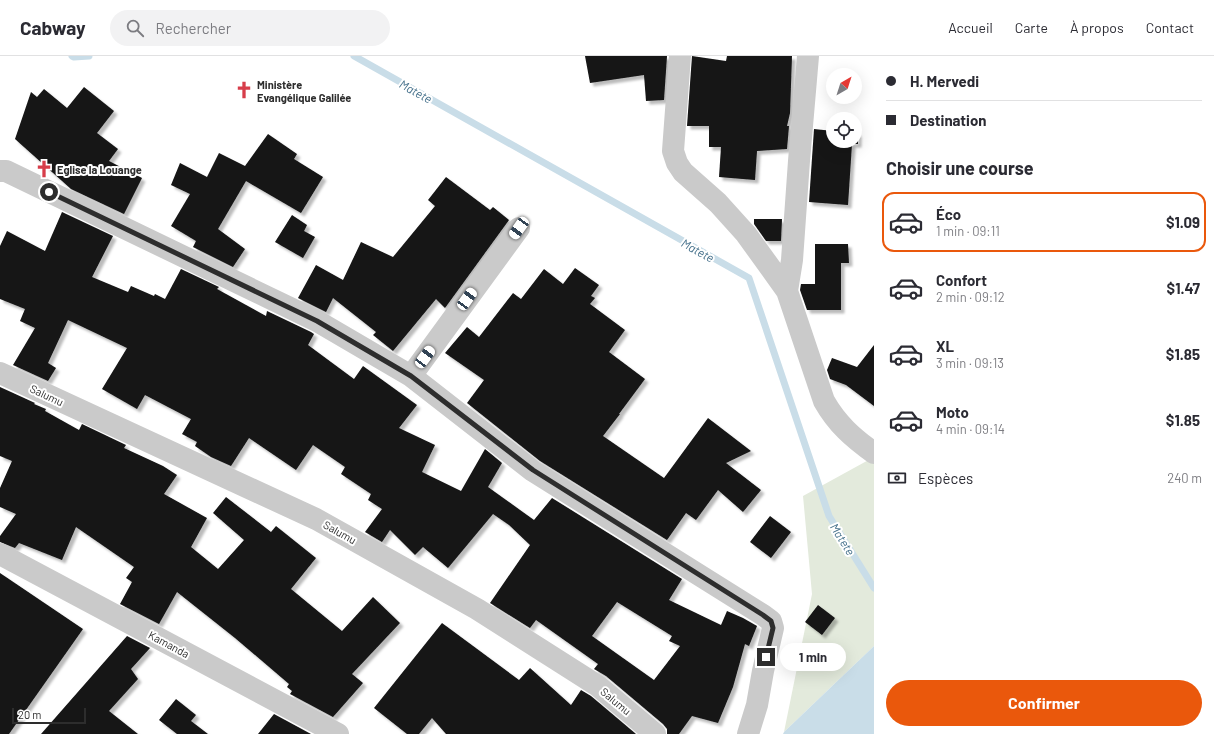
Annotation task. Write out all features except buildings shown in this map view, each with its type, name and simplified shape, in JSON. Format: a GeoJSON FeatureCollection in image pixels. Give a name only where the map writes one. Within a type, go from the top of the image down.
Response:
{"type":"FeatureCollection","features":[{"type":"Feature","properties":{"kind":"street"},"geometry":{"type":"LineString","coordinates":[[680,56],[673,151],[677,163],[683,172],[718,203],[746,234],[787,291],[824,401],[833,416],[853,438],[874,453]]}},
{"type":"Feature","properties":{"kind":"street"},"geometry":{"type":"LineString","coordinates":[[787,291],[792,260],[798,161],[808,56]]}},
{"type":"Feature","properties":{"kind":"street"},"geometry":{"type":"LineString","coordinates":[[0,171],[6,171],[317,321],[411,376],[533,470],[756,610],[771,621],[773,628],[757,705],[748,734]]}},
{"type":"Feature","properties":{"kind":"street"},"geometry":{"type":"LineString","coordinates":[[411,376],[519,228]]}},
{"type":"Feature","properties":{"kind":"street","name":"Salumu"},"geometry":{"type":"LineString","coordinates":[[0,373],[316,519],[477,609],[585,677],[598,686],[655,734]]}},
{"type":"Feature","properties":{"kind":"street","name":"Kamanda"},"geometry":{"type":"LineString","coordinates":[[0,554],[338,734]]}},
{"type":"Feature","properties":{"kind":"shaded area"},"geometry":{"type":"Polygon","coordinates":[[[874,457],[874,646],[784,732],[812,594],[803,496],[874,457]]]}},
{"type":"Feature","properties":{"kind":"water"},"geometry":{"type":"Polygon","coordinates":[[[874,646],[874,734],[783,734],[784,732],[874,646]]]}},
{"type":"Feature","properties":{"kind":"waterway","name":"Matete"},"geometry":{"type":"LineString","coordinates":[[72,56],[89,56]]}},
{"type":"Feature","properties":{"kind":"waterway","name":"Matete"},"geometry":{"type":"LineString","coordinates":[[354,56],[749,278],[829,516],[874,588]]}},
{"type":"Feature","properties":{"kind":"place","name":"Ministère Evangélique Galilée"},"geometry":{"type":"Point","coordinates":[244,90]}},
{"type":"Feature","properties":{"kind":"place","name":"Eglise la Louange"},"geometry":{"type":"Point","coordinates":[44,169]}},
{"type":"Feature","properties":{"kind":"route"},"geometry":{"type":"LineString","coordinates":[[49,192],[317,321],[411,376],[533,470],[771,621],[773,628],[766,657]]}}]}
